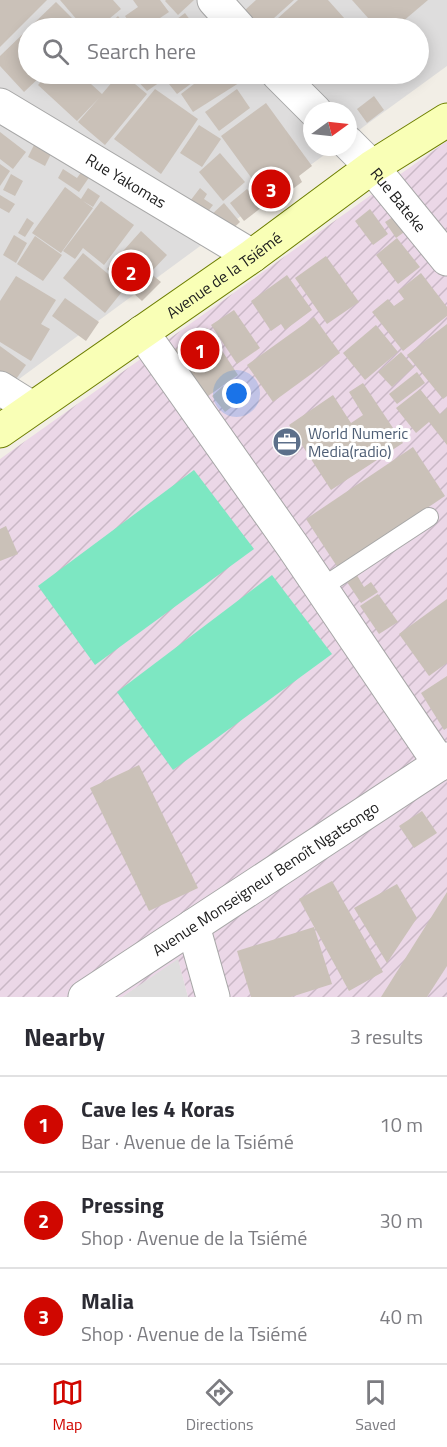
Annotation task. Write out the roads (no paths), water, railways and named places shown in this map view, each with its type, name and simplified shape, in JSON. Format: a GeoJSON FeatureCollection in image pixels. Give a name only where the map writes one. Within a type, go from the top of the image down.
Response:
{"type":"FeatureCollection","features":[{"type":"Feature","properties":{"kind":"main road","name":"Avenue de la Tsiémé"},"geometry":{"type":"LineString","coordinates":[[0,430],[252,256],[372,166],[447,120]]}},
{"type":"Feature","properties":{"kind":"street"},"geometry":{"type":"LineString","coordinates":[[214,0],[230,18]]}},
{"type":"Feature","properties":{"kind":"street"},"geometry":{"type":"LineString","coordinates":[[288,84],[306,102]]}},
{"type":"Feature","properties":{"kind":"street","name":"Rue Yakomas"},"geometry":{"type":"LineString","coordinates":[[0,105],[252,256]]}},
{"type":"Feature","properties":{"kind":"street","name":"Rue Bateke"},"geometry":{"type":"LineString","coordinates":[[357,152],[372,166],[447,259]]}},
{"type":"Feature","properties":{"kind":"street"},"geometry":{"type":"LineString","coordinates":[[142,332],[444,761]]}},
{"type":"Feature","properties":{"kind":"street"},"geometry":{"type":"LineString","coordinates":[[0,388],[32,408]]}},
{"type":"Feature","properties":{"kind":"street","name":"Avenue Monseigneur Benoît Ngatsongo"},"geometry":{"type":"LineString","coordinates":[[85,997],[444,761]]}},
{"type":"Feature","properties":{"kind":"street"},"geometry":{"type":"LineString","coordinates":[[193,926],[213,997]]}},
{"type":"Feature","properties":{"kind":"lane"},"geometry":{"type":"LineString","coordinates":[[321,588],[429,517]]}},
{"type":"Feature","properties":{"kind":"place","name":"Malia"},"geometry":{"type":"Point","coordinates":[271,189]}},
{"type":"Feature","properties":{"kind":"place","name":"Pressing"},"geometry":{"type":"Point","coordinates":[131,272]}},
{"type":"Feature","properties":{"kind":"place","name":"Cave les 4 Koras"},"geometry":{"type":"Point","coordinates":[200,350]}},
{"type":"Feature","properties":{"kind":"place","name":"World Numeric Media(radio)"},"geometry":{"type":"Point","coordinates":[287,442]}}]}
